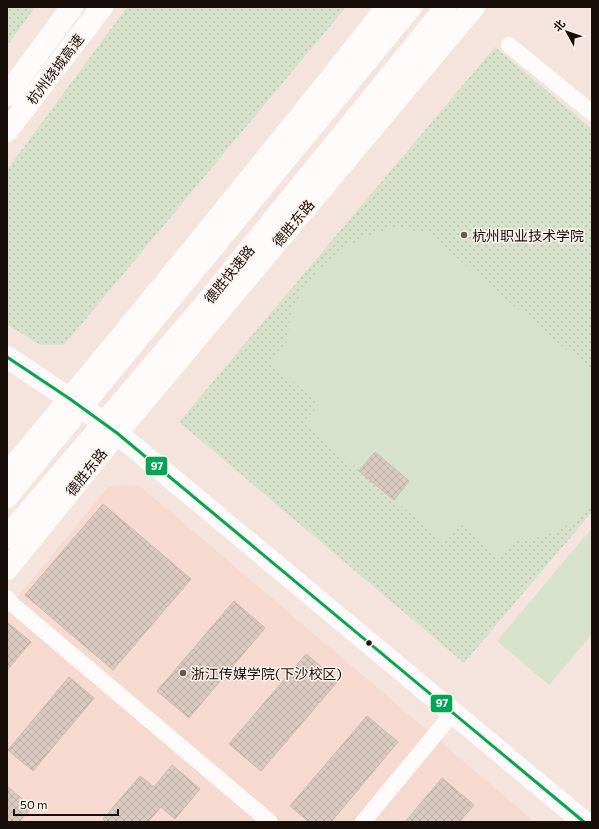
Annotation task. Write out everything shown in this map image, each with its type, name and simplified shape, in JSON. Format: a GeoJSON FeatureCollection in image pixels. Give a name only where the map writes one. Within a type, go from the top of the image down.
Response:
{"type":"FeatureCollection","features":[{"type":"Feature","properties":{"kind":"main road","name":"杭州绕城高速"},"geometry":{"type":"LineString","coordinates":[[7,95],[72,7]]}},
{"type":"Feature","properties":{"kind":"main road","name":"杭州绕城高速"},"geometry":{"type":"LineString","coordinates":[[7,131],[102,7]]}},
{"type":"Feature","properties":{"kind":"main road"},"geometry":{"type":"LineString","coordinates":[[7,474],[290,130],[387,7]]}},
{"type":"Feature","properties":{"kind":"main road","name":"德胜快速路"},"geometry":{"type":"LineString","coordinates":[[7,497],[411,7]]}},
{"type":"Feature","properties":{"kind":"main road","name":"德胜快速路"},"geometry":{"type":"LineString","coordinates":[[7,537],[205,304],[446,7]]}},
{"type":"Feature","properties":{"kind":"main road","name":"德胜东路"},"geometry":{"type":"LineString","coordinates":[[7,569],[117,433],[474,7]]}},
{"type":"Feature","properties":{"kind":"main road"},"geometry":{"type":"LineString","coordinates":[[7,356],[117,433],[584,822]]}},
{"type":"Feature","properties":{"kind":"street"},"geometry":{"type":"LineString","coordinates":[[509,44],[592,113]]}},
{"type":"Feature","properties":{"kind":"street"},"geometry":{"type":"LineString","coordinates":[[7,598],[12,604],[270,822]]}},
{"type":"Feature","properties":{"kind":"street"},"geometry":{"type":"LineString","coordinates":[[362,822],[453,713]]}},
{"type":"Feature","properties":{"kind":"shaded area","name":"浙江传媒学院(下沙校区)"},"geometry":{"type":"Polygon","coordinates":[[[139,485],[535,822],[7,822],[7,610],[108,487],[139,485]]]}},
{"type":"Feature","properties":{"kind":"green space"},"geometry":{"type":"Polygon","coordinates":[[[7,7],[35,7],[7,46],[7,7]]]}},
{"type":"Feature","properties":{"kind":"green space"},"geometry":{"type":"Polygon","coordinates":[[[127,7],[346,7],[64,345],[40,345],[7,324],[7,170],[127,7]]]}},
{"type":"Feature","properties":{"kind":"green space","name":"杭州职业技术学院"},"geometry":{"type":"Polygon","coordinates":[[[495,47],[592,129],[592,512],[464,663],[179,422],[495,47]]]}},
{"type":"Feature","properties":{"kind":"green space"},"geometry":{"type":"Polygon","coordinates":[[[392,228],[426,232],[592,371],[592,502],[570,524],[557,531],[538,538],[516,538],[499,557],[461,525],[445,543],[303,423],[319,404],[269,361],[289,339],[290,316],[302,290],[316,272],[338,251],[365,237],[392,228]]]}},
{"type":"Feature","properties":{"kind":"green space"},"geometry":{"type":"Polygon","coordinates":[[[592,528],[592,634],[549,685],[497,641],[592,528]]]}},
{"type":"Feature","properties":{"kind":"building"},"geometry":{"type":"Polygon","coordinates":[[[375,452],[409,481],[394,500],[359,471],[375,452]]]}},
{"type":"Feature","properties":{"kind":"building"},"geometry":{"type":"Polygon","coordinates":[[[103,504],[191,579],[113,670],[25,595],[103,504]]]}},
{"type":"Feature","properties":{"kind":"building"},"geometry":{"type":"Polygon","coordinates":[[[234,601],[265,628],[189,718],[157,691],[234,601]]]}},
{"type":"Feature","properties":{"kind":"building"},"geometry":{"type":"Polygon","coordinates":[[[7,622],[31,642],[7,670],[7,622]]]}},
{"type":"Feature","properties":{"kind":"building"},"geometry":{"type":"Polygon","coordinates":[[[306,654],[338,681],[261,771],[229,744],[306,654]]]}},
{"type":"Feature","properties":{"kind":"building"},"geometry":{"type":"Polygon","coordinates":[[[69,677],[94,698],[33,771],[8,750],[69,677]]]}},
{"type":"Feature","properties":{"kind":"building"},"geometry":{"type":"Polygon","coordinates":[[[367,716],[398,742],[331,822],[309,822],[290,806],[367,716]]]}},
{"type":"Feature","properties":{"kind":"building"},"geometry":{"type":"Polygon","coordinates":[[[172,765],[200,789],[175,819],[161,807],[148,822],[106,822],[103,819],[140,776],[154,787],[172,765]]]}},
{"type":"Feature","properties":{"kind":"building"},"geometry":{"type":"Polygon","coordinates":[[[442,778],[474,805],[459,822],[405,822],[442,778]]]}},
{"type":"Feature","properties":{"kind":"building"},"geometry":{"type":"Polygon","coordinates":[[[7,786],[32,807],[19,822],[7,822],[7,786]]]}},
{"type":"Feature","properties":{"kind":"transit line","name":"97"},"geometry":{"type":"LineString","coordinates":[[7,357],[70,399],[117,433],[584,822]]}},
{"type":"Feature","properties":{"kind":"place","name":"杭州职业技术学院"},"geometry":{"type":"Point","coordinates":[464,235]}},
{"type":"Feature","properties":{"kind":"place","name":"浙江传媒学院(下沙校区)"},"geometry":{"type":"Point","coordinates":[183,673]}}]}
